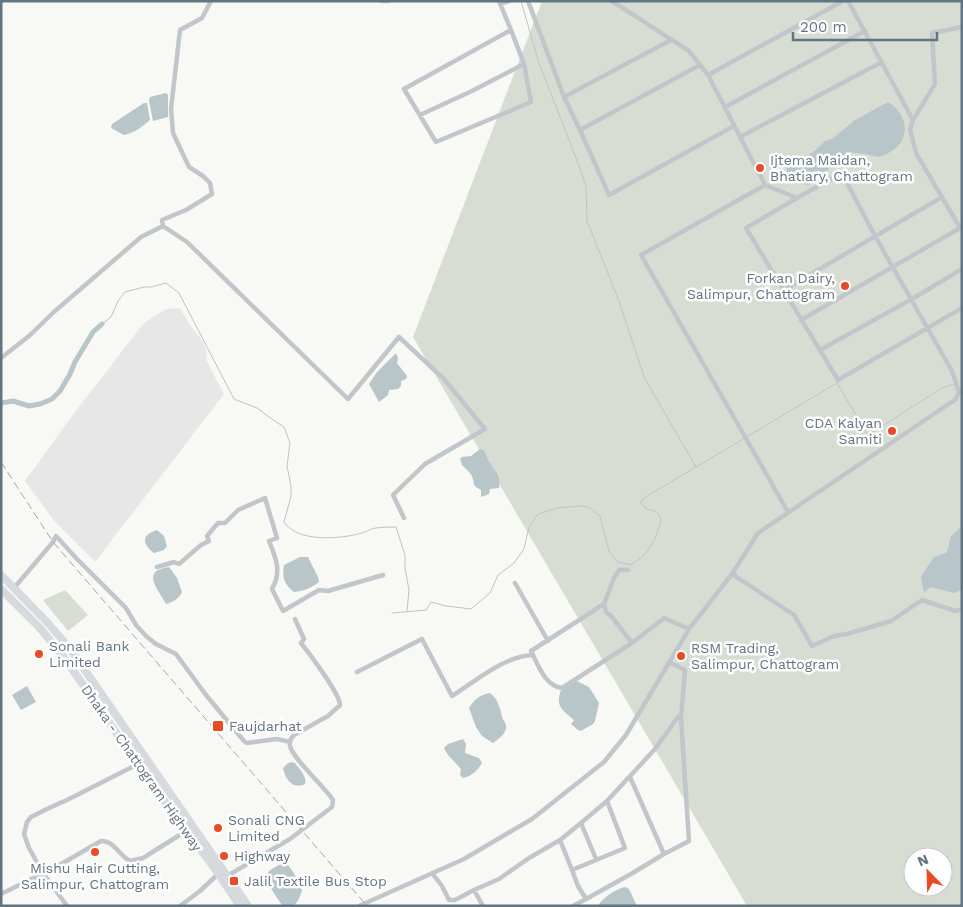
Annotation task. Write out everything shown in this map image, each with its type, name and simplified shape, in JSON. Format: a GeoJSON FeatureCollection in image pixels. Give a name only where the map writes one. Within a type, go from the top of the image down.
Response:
{"type":"FeatureCollection","features":[{"type":"Feature","properties":{"kind":"highway","name":"Dhaka - Chattogram Highway"},"geometry":{"type":"LineString","coordinates":[[1,575],[47,622],[71,650],[248,906]]}},
{"type":"Feature","properties":{"kind":"highway","name":"Dhaka - Chattogram Highway"},"geometry":{"type":"LineString","coordinates":[[1,589],[39,627],[62,655],[240,906]]}},
{"type":"Feature","properties":{"kind":"highway"},"geometry":{"type":"LineString","coordinates":[[71,650],[81,672],[124,738],[132,755]]}},
{"type":"Feature","properties":{"kind":"street"},"geometry":{"type":"LineString","coordinates":[[211,1],[202,18],[180,30],[171,109],[173,133],[189,167],[210,183],[212,194],[186,210],[162,220],[163,226],[187,242],[348,399],[399,337],[444,379],[485,429],[425,464],[393,494],[404,518]]}},
{"type":"Feature","properties":{"kind":"street"},"geometry":{"type":"LineString","coordinates":[[382,1],[388,1]]}},
{"type":"Feature","properties":{"kind":"street"},"geometry":{"type":"LineString","coordinates":[[509,1],[499,3],[511,30],[524,64],[531,102],[436,142],[404,89],[511,30]]}},
{"type":"Feature","properties":{"kind":"street"},"geometry":{"type":"LineString","coordinates":[[528,1],[564,97],[609,195],[734,126]]}},
{"type":"Feature","properties":{"kind":"street"},"geometry":{"type":"LineString","coordinates":[[612,1],[689,50],[708,74],[765,185],[797,198]]}},
{"type":"Feature","properties":{"kind":"street"},"geometry":{"type":"LineString","coordinates":[[708,74],[843,1]]}},
{"type":"Feature","properties":{"kind":"street"},"geometry":{"type":"LineString","coordinates":[[848,1],[913,120]]}},
{"type":"Feature","properties":{"kind":"street"},"geometry":{"type":"LineString","coordinates":[[802,320],[961,228],[916,153],[910,129],[913,120],[935,84],[932,33],[962,28]]}},
{"type":"Feature","properties":{"kind":"street"},"geometry":{"type":"LineString","coordinates":[[725,107],[865,31]]}},
{"type":"Feature","properties":{"kind":"street"},"geometry":{"type":"LineString","coordinates":[[564,97],[672,40]]}},
{"type":"Feature","properties":{"kind":"street"},"geometry":{"type":"LineString","coordinates":[[740,136],[882,62]]}},
{"type":"Feature","properties":{"kind":"street"},"geometry":{"type":"LineString","coordinates":[[420,115],[524,64]]}},
{"type":"Feature","properties":{"kind":"street"},"geometry":{"type":"LineString","coordinates":[[580,130],[700,65]]}},
{"type":"Feature","properties":{"kind":"street"},"geometry":{"type":"LineString","coordinates":[[359,906],[464,859],[532,819],[604,762],[626,735],[688,630],[732,574],[758,533],[956,399],[960,392],[952,371],[928,328],[912,299],[893,267],[845,179],[834,177],[746,228],[838,380],[928,328],[962,308]]}},
{"type":"Feature","properties":{"kind":"street"},"geometry":{"type":"LineString","coordinates":[[765,185],[641,255],[788,512]]}},
{"type":"Feature","properties":{"kind":"street"},"geometry":{"type":"LineString","coordinates":[[784,290],[942,196]]}},
{"type":"Feature","properties":{"kind":"street"},"geometry":{"type":"LineString","coordinates":[[1,358],[29,336],[141,236],[163,226]]}},
{"type":"Feature","properties":{"kind":"street"},"geometry":{"type":"LineString","coordinates":[[820,350],[962,269]]}},
{"type":"Feature","properties":{"kind":"street"},"geometry":{"type":"LineString","coordinates":[[156,567],[174,562],[180,564],[200,545],[209,541],[208,536],[218,523],[225,523],[238,510],[265,498],[277,538],[269,541],[278,564],[276,583],[272,589],[283,611],[319,590],[328,591],[383,575]]}},
{"type":"Feature","properties":{"kind":"street"},"geometry":{"type":"LineString","coordinates":[[14,588],[56,536],[126,608],[136,625],[146,636],[156,644],[176,654],[206,695],[244,741],[247,743],[277,739],[290,742]]}},
{"type":"Feature","properties":{"kind":"street"},"geometry":{"type":"LineString","coordinates":[[628,570],[619,570],[604,604],[606,612],[632,643]]}},
{"type":"Feature","properties":{"kind":"street"},"geometry":{"type":"LineString","coordinates":[[732,574],[794,615],[812,646],[834,636],[847,634],[891,620],[922,600],[955,611],[962,609]]}},
{"type":"Feature","properties":{"kind":"street"},"geometry":{"type":"LineString","coordinates":[[515,583],[548,641]]}},
{"type":"Feature","properties":{"kind":"street"},"geometry":{"type":"LineString","coordinates":[[604,604],[531,651],[545,678],[557,688],[562,688],[632,643],[664,618],[688,630]]}},
{"type":"Feature","properties":{"kind":"street"},"geometry":{"type":"LineString","coordinates":[[227,876],[290,839],[332,807],[333,800],[298,760],[289,744],[291,738],[300,731],[328,716],[340,706],[334,689],[301,643],[304,639],[295,619]]}},
{"type":"Feature","properties":{"kind":"street"},"geometry":{"type":"LineString","coordinates":[[357,672],[422,639],[452,696],[495,668],[523,655],[533,655]]}},
{"type":"Feature","properties":{"kind":"street"},"geometry":{"type":"LineString","coordinates":[[572,906],[688,841],[681,718],[684,670],[669,662]]}},
{"type":"Feature","properties":{"kind":"street"},"geometry":{"type":"LineString","coordinates":[[432,873],[442,886],[449,900],[455,900],[499,879],[529,858],[560,840],[607,801],[655,750],[678,717],[681,718]]}},
{"type":"Feature","properties":{"kind":"street"},"geometry":{"type":"LineString","coordinates":[[67,906],[43,874],[25,840],[24,834],[27,822],[31,817],[138,764]]}},
{"type":"Feature","properties":{"kind":"street"},"geometry":{"type":"LineString","coordinates":[[630,777],[664,854]]}},
{"type":"Feature","properties":{"kind":"street"},"geometry":{"type":"LineString","coordinates":[[572,870],[625,848],[607,801]]}},
{"type":"Feature","properties":{"kind":"street"},"geometry":{"type":"LineString","coordinates":[[581,824],[596,859]]}},
{"type":"Feature","properties":{"kind":"street"},"geometry":{"type":"LineString","coordinates":[[1,894],[87,850],[100,840],[110,843],[130,861],[143,858],[186,831]]}},
{"type":"Feature","properties":{"kind":"street"},"geometry":{"type":"LineString","coordinates":[[560,840],[578,886],[586,899]]}},
{"type":"Feature","properties":{"kind":"street"},"geometry":{"type":"LineString","coordinates":[[180,906],[218,874]]}},
{"type":"Feature","properties":{"kind":"street"},"geometry":{"type":"LineString","coordinates":[[474,890],[483,906]]}},
{"type":"Feature","properties":{"kind":"shaded area"},"geometry":{"type":"Polygon","coordinates":[[[542,1],[962,1],[962,906],[747,906],[413,337],[542,1]]]}},
{"type":"Feature","properties":{"kind":"shaded area"},"geometry":{"type":"Polygon","coordinates":[[[166,93],[168,95],[168,117],[153,121],[150,97],[166,93]]]}},
{"type":"Feature","properties":{"kind":"shaded area"},"geometry":{"type":"Polygon","coordinates":[[[888,102],[900,113],[905,127],[902,141],[897,147],[879,157],[848,152],[835,162],[818,180],[808,185],[791,179],[787,173],[787,162],[808,155],[825,141],[832,139],[855,120],[888,102]]]}},
{"type":"Feature","properties":{"kind":"shaded area"},"geometry":{"type":"Polygon","coordinates":[[[144,103],[147,103],[150,120],[144,125],[124,135],[111,128],[112,124],[144,103]]]}},
{"type":"Feature","properties":{"kind":"shaded area"},"geometry":{"type":"Polygon","coordinates":[[[180,308],[203,342],[207,352],[206,360],[224,394],[95,562],[55,522],[25,481],[75,412],[144,323],[166,309],[180,308]]]}},
{"type":"Feature","properties":{"kind":"shaded area"},"geometry":{"type":"Polygon","coordinates":[[[396,353],[397,363],[407,376],[406,379],[401,381],[401,386],[398,389],[389,390],[388,395],[379,402],[369,384],[377,372],[396,353]]]}},
{"type":"Feature","properties":{"kind":"shaded area"},"geometry":{"type":"Polygon","coordinates":[[[480,449],[484,450],[498,474],[499,480],[499,488],[490,489],[489,494],[481,497],[481,490],[473,483],[471,474],[462,465],[460,459],[471,456],[480,449]]]}},
{"type":"Feature","properties":{"kind":"shaded area"},"geometry":{"type":"Polygon","coordinates":[[[962,526],[962,590],[954,593],[930,587],[924,593],[921,577],[933,558],[947,552],[951,536],[962,526]]]}},
{"type":"Feature","properties":{"kind":"shaded area"},"geometry":{"type":"Polygon","coordinates":[[[157,530],[164,536],[167,546],[164,550],[154,553],[147,546],[145,540],[148,534],[157,530]]]}},
{"type":"Feature","properties":{"kind":"shaded area"},"geometry":{"type":"Polygon","coordinates":[[[300,557],[308,557],[319,582],[307,589],[294,592],[284,580],[284,565],[300,557]]]}},
{"type":"Feature","properties":{"kind":"shaded area"},"geometry":{"type":"Polygon","coordinates":[[[169,567],[177,578],[182,592],[176,600],[166,604],[156,587],[153,577],[155,572],[169,567]]]}},
{"type":"Feature","properties":{"kind":"shaded area"},"geometry":{"type":"Polygon","coordinates":[[[65,590],[88,615],[68,631],[43,600],[65,590]]]}},
{"type":"Feature","properties":{"kind":"shaded area"},"geometry":{"type":"Polygon","coordinates":[[[577,681],[589,687],[599,703],[595,721],[581,731],[571,724],[574,720],[559,704],[561,690],[577,681]]]}},
{"type":"Feature","properties":{"kind":"shaded area"},"geometry":{"type":"Polygon","coordinates":[[[27,686],[36,702],[21,710],[12,695],[27,686]]]}},
{"type":"Feature","properties":{"kind":"shaded area"},"geometry":{"type":"Polygon","coordinates":[[[490,693],[497,701],[506,726],[503,735],[493,743],[482,736],[476,727],[469,708],[478,698],[490,693]]]}},
{"type":"Feature","properties":{"kind":"shaded area"},"geometry":{"type":"Polygon","coordinates":[[[463,739],[466,744],[465,753],[479,758],[482,763],[474,773],[463,778],[460,775],[461,769],[444,748],[448,744],[463,739]]]}},
{"type":"Feature","properties":{"kind":"shaded area"},"geometry":{"type":"Polygon","coordinates":[[[291,762],[295,763],[303,773],[305,784],[297,786],[290,782],[286,776],[283,768],[291,762]]]}},
{"type":"Feature","properties":{"kind":"shaded area"},"geometry":{"type":"Polygon","coordinates":[[[286,863],[296,876],[302,891],[296,903],[283,906],[268,881],[268,872],[286,863]]]}},
{"type":"Feature","properties":{"kind":"shaded area"},"geometry":{"type":"Polygon","coordinates":[[[625,887],[629,889],[637,906],[598,906],[610,894],[625,887]]]}},
{"type":"Feature","properties":{"kind":"waterway"},"geometry":{"type":"LineString","coordinates":[[521,1],[539,63],[586,186],[587,221],[619,301],[644,377],[696,467]]}},
{"type":"Feature","properties":{"kind":"waterway"},"geometry":{"type":"LineString","coordinates":[[102,324],[111,317],[118,301],[125,292],[166,283],[179,293],[234,399],[257,408],[284,427],[290,443],[287,466],[291,486],[291,496],[284,522],[291,529],[299,533],[320,538],[343,537],[374,528],[396,527],[405,555],[409,590],[407,611]]}},
{"type":"Feature","properties":{"kind":"waterway"},"geometry":{"type":"LineString","coordinates":[[1,403],[13,401],[29,406],[52,399],[60,391],[93,332],[102,324]]}},
{"type":"Feature","properties":{"kind":"waterway"},"geometry":{"type":"LineString","coordinates":[[748,436],[837,383],[868,435],[942,388],[954,384]]}},
{"type":"Feature","properties":{"kind":"waterway"},"geometry":{"type":"LineString","coordinates":[[392,613],[426,610],[431,602],[471,609],[490,593],[498,575],[514,563],[524,549],[529,527],[538,514],[558,508],[589,507],[600,516],[609,551],[618,562],[631,565],[648,551],[657,534],[661,519],[657,512],[645,508],[640,502],[745,438]]}},
{"type":"Feature","properties":{"kind":"railway"},"geometry":{"type":"LineString","coordinates":[[1,462],[53,542],[367,906]]}},
{"type":"Feature","properties":{"kind":"place","name":"Ijtema Maidan, Bhatiary, Chattogram"},"geometry":{"type":"Point","coordinates":[760,168]}},
{"type":"Feature","properties":{"kind":"place","name":"Forkan Dairy, Salimpur, Chattogram"},"geometry":{"type":"Point","coordinates":[845,286]}},
{"type":"Feature","properties":{"kind":"place","name":"CDA Kalyan Samiti"},"geometry":{"type":"Point","coordinates":[892,431]}},
{"type":"Feature","properties":{"kind":"place","name":"Sonali Bank Limited"},"geometry":{"type":"Point","coordinates":[39,654]}},
{"type":"Feature","properties":{"kind":"place","name":"RSM Trading, Salimpur, Chattogram"},"geometry":{"type":"Point","coordinates":[681,656]}},
{"type":"Feature","properties":{"kind":"place","name":"Faujdarhat"},"geometry":{"type":"Point","coordinates":[218,726]}},
{"type":"Feature","properties":{"kind":"place","name":"Sonali CNG Limited"},"geometry":{"type":"Point","coordinates":[218,828]}},
{"type":"Feature","properties":{"kind":"place","name":"Mishu Hair Cutting, Salimpur, Chattogram"},"geometry":{"type":"Point","coordinates":[95,852]}},
{"type":"Feature","properties":{"kind":"place","name":"Highway"},"geometry":{"type":"Point","coordinates":[224,856]}},
{"type":"Feature","properties":{"kind":"place","name":"Jalil Textile Bus Stop"},"geometry":{"type":"Point","coordinates":[234,881]}}]}
